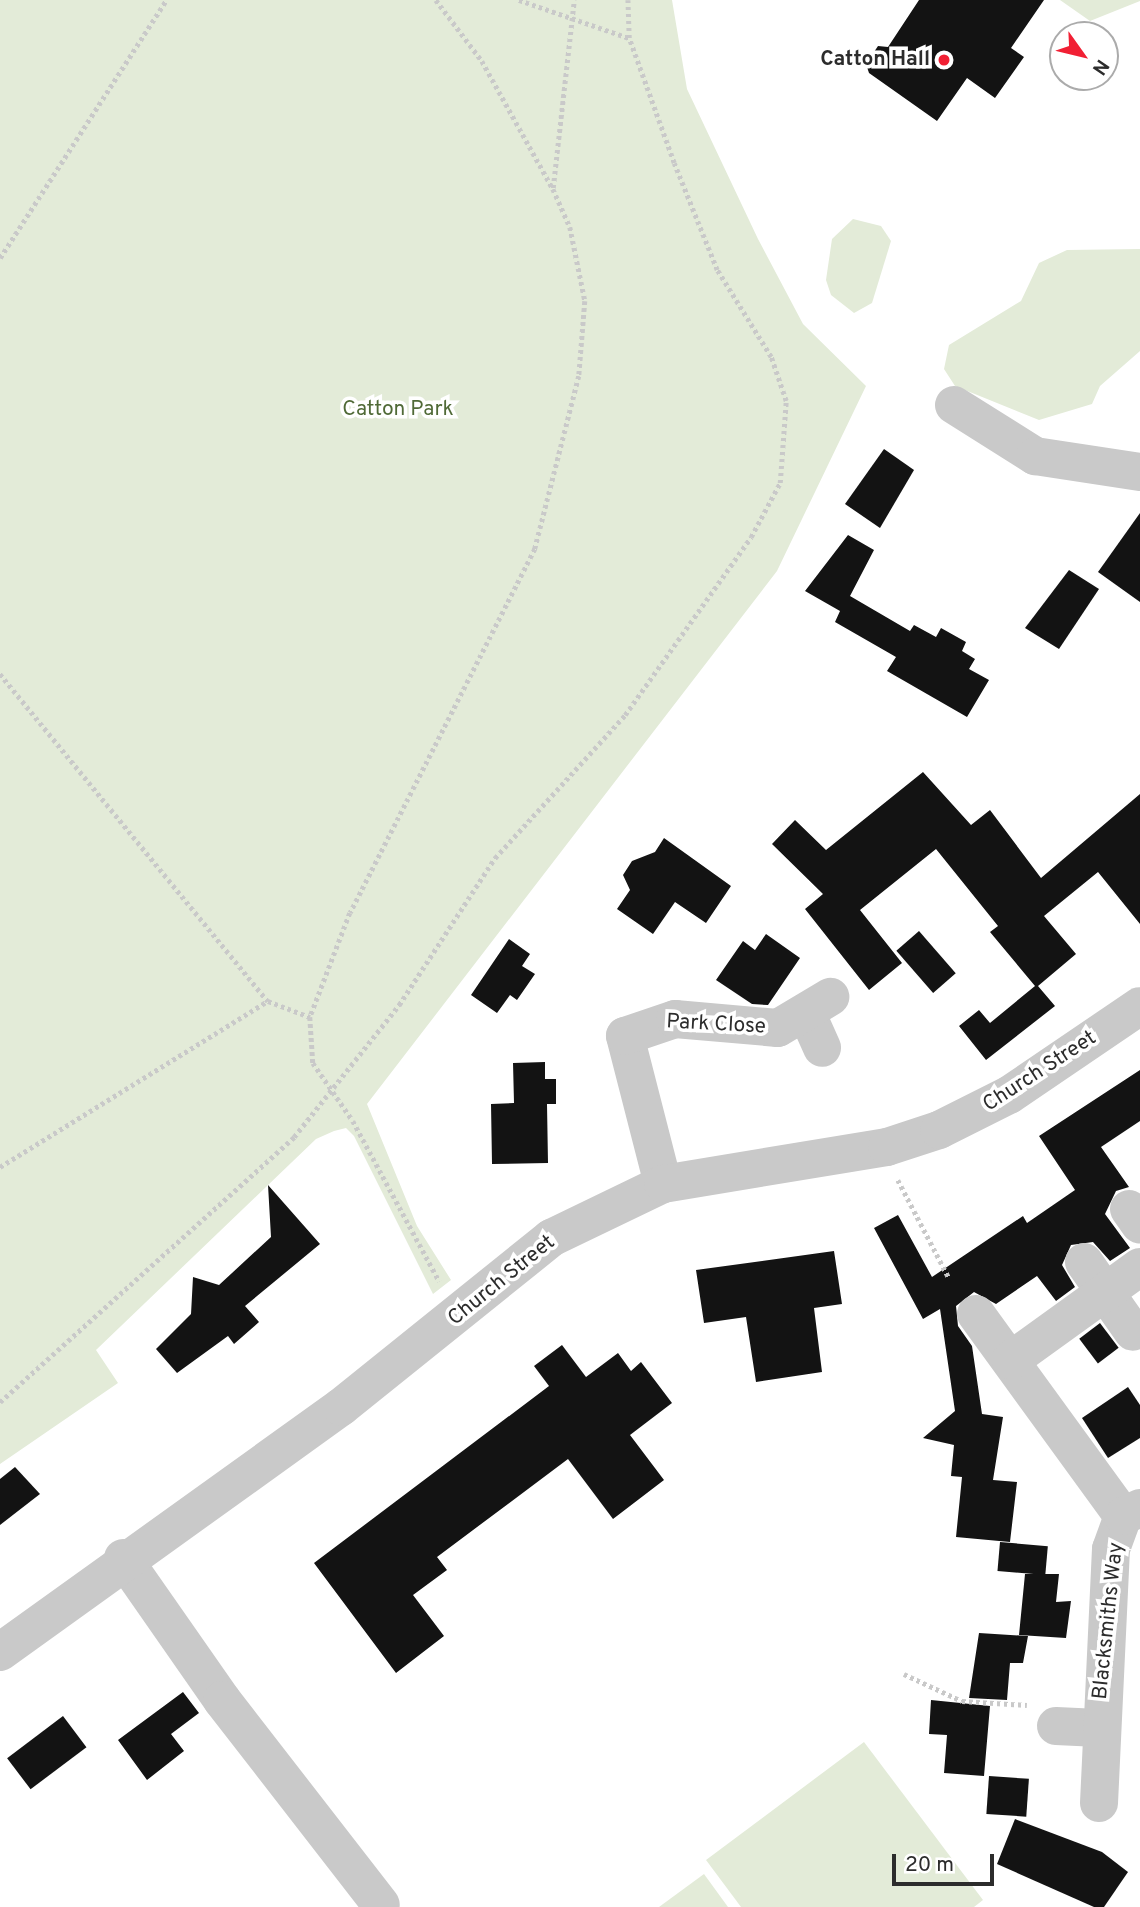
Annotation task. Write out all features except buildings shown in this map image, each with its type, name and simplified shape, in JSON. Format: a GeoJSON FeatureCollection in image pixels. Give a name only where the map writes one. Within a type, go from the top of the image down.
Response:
{"type":"FeatureCollection","features":[{"type":"Feature","properties":{"kind":"street"},"geometry":{"type":"LineString","coordinates":[[954,405],[1035,456],[1140,472]]}},
{"type":"Feature","properties":{"kind":"street","name":"Park Close"},"geometry":{"type":"LineString","coordinates":[[663,1184],[610,1040],[675,1019],[751,1030],[778,1028],[819,1005],[821,1048]]}},
{"type":"Feature","properties":{"kind":"street","name":"Church Street"},"geometry":{"type":"LineString","coordinates":[[0,1651],[124,1558],[341,1407],[551,1238],[663,1184],[887,1147],[1009,1095],[1140,1006]]}},
{"type":"Feature","properties":{"kind":"street"},"geometry":{"type":"LineString","coordinates":[[1011,1360],[1053,1331],[1095,1278],[1140,1267]]}},
{"type":"Feature","properties":{"kind":"street"},"geometry":{"type":"LineString","coordinates":[[1095,1278],[1133,1332]]}},
{"type":"Feature","properties":{"kind":"street","name":"Blacksmiths Way"},"geometry":{"type":"LineString","coordinates":[[976,1314],[1132,1512],[1111,1549],[1099,1728],[1099,1804]]}},
{"type":"Feature","properties":{"kind":"street"},"geometry":{"type":"LineString","coordinates":[[124,1558],[222,1700],[381,1905]]}},
{"type":"Feature","properties":{"kind":"street","name":"Blacksmiths Way"},"geometry":{"type":"LineString","coordinates":[[1046,1716],[1099,1728]]}},
{"type":"Feature","properties":{"kind":"path"},"geometry":{"type":"LineString","coordinates":[[0,258],[166,0]]}},
{"type":"Feature","properties":{"kind":"path"},"geometry":{"type":"LineString","coordinates":[[436,0],[482,61],[553,188],[570,227],[585,301],[579,376],[535,549],[350,913],[310,1017],[310,1054],[327,1087],[353,1121],[442,1287]]}},
{"type":"Feature","properties":{"kind":"path"},"geometry":{"type":"LineString","coordinates":[[519,0],[573,22],[629,38]]}},
{"type":"Feature","properties":{"kind":"path"},"geometry":{"type":"LineString","coordinates":[[553,188],[574,0]]}},
{"type":"Feature","properties":{"kind":"path"},"geometry":{"type":"LineString","coordinates":[[0,1402],[217,1212],[294,1137],[327,1087],[398,1005],[495,858],[625,715],[751,537],[780,483],[786,401],[771,356],[717,270],[629,38],[628,0]]}},
{"type":"Feature","properties":{"kind":"path"},"geometry":{"type":"LineString","coordinates":[[0,674],[268,1001],[310,1017]]}},
{"type":"Feature","properties":{"kind":"path"},"geometry":{"type":"LineString","coordinates":[[0,1167],[268,1001]]}},
{"type":"Feature","properties":{"kind":"path"},"geometry":{"type":"LineString","coordinates":[[887,1147],[949,1278]]}},
{"type":"Feature","properties":{"kind":"path"},"geometry":{"type":"LineString","coordinates":[[904,1674],[962,1701],[1046,1716]]}},
{"type":"Feature","properties":{"kind":"green space","name":"Catton Park"},"geometry":{"type":"Polygon","coordinates":[[[0,0],[672,0],[687,89],[758,239],[803,324],[866,386],[777,571],[367,1104],[417,1226],[451,1280],[433,1294],[354,1136],[346,1128],[334,1131],[316,1139],[96,1350],[118,1383],[0,1464],[0,0]]]}},
{"type":"Feature","properties":{"kind":"green space"},"geometry":{"type":"Polygon","coordinates":[[[1060,0],[1140,0],[1140,1],[1090,21],[1060,0]]]}},
{"type":"Feature","properties":{"kind":"green space"},"geometry":{"type":"Polygon","coordinates":[[[853,219],[881,226],[891,241],[872,303],[854,313],[831,295],[826,280],[832,239],[853,219]]]}},
{"type":"Feature","properties":{"kind":"green space"},"geometry":{"type":"Polygon","coordinates":[[[1140,249],[1140,351],[1100,386],[1092,404],[1039,420],[955,386],[944,369],[949,345],[1021,301],[1039,263],[1067,250],[1140,249]]]}},
{"type":"Feature","properties":{"kind":"green space"},"geometry":{"type":"Polygon","coordinates":[[[864,1742],[983,1900],[974,1907],[741,1907],[706,1860],[864,1742]]]}},
{"type":"Feature","properties":{"kind":"green space"},"geometry":{"type":"Polygon","coordinates":[[[704,1874],[728,1907],[659,1907],[704,1874]]]}},
{"type":"Feature","properties":{"kind":"place","name":"Catton Hall"},"geometry":{"type":"Point","coordinates":[944,60]}}]}
